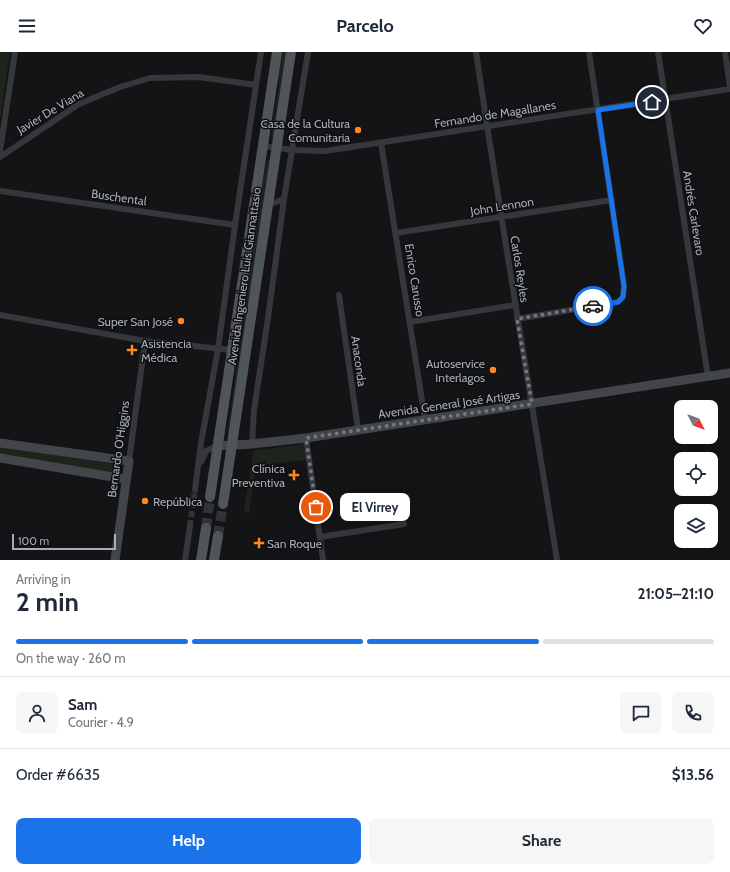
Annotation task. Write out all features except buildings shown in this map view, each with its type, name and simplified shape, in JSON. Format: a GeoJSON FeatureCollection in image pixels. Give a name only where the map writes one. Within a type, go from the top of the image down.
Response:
{"type":"FeatureCollection","features":[{"type":"Feature","properties":{"kind":"main road","name":"Avenida Ingeniero Luis Giannattasio"},"geometry":{"type":"LineString","coordinates":[[210,497],[277,52]]}},
{"type":"Feature","properties":{"kind":"main road","name":"Avenida Ingeniero Luis Giannattasio"},"geometry":{"type":"LineString","coordinates":[[222,504],[291,52]]}},
{"type":"Feature","properties":{"kind":"main road"},"geometry":{"type":"LineString","coordinates":[[201,560],[206,528]]}},
{"type":"Feature","properties":{"kind":"main road"},"geometry":{"type":"LineString","coordinates":[[214,560],[218,536]]}},
{"type":"Feature","properties":{"kind":"street"},"geometry":{"type":"LineString","coordinates":[[0,151],[14,52]]}},
{"type":"Feature","properties":{"kind":"street","name":"Avenida Ingeniero Luis Giannattasio"},"geometry":{"type":"LineString","coordinates":[[195,490],[201,443],[218,349],[261,52]]}},
{"type":"Feature","properties":{"kind":"street"},"geometry":{"type":"LineString","coordinates":[[252,444],[254,410],[284,199],[308,52]]}},
{"type":"Feature","properties":{"kind":"street","name":"Carlos Reyles"},"geometry":{"type":"LineString","coordinates":[[476,52],[517,319],[557,560]]}},
{"type":"Feature","properties":{"kind":"street"},"geometry":{"type":"LineString","coordinates":[[517,319],[618,302],[623,297],[624,286],[589,52]]}},
{"type":"Feature","properties":{"kind":"street","name":"Andrés Carlevaro"},"geometry":{"type":"LineString","coordinates":[[658,52],[708,377]]}},
{"type":"Feature","properties":{"kind":"street"},"geometry":{"type":"LineString","coordinates":[[725,52],[730,87]]}},
{"type":"Feature","properties":{"kind":"street","name":"Javier De Viana"},"geometry":{"type":"LineString","coordinates":[[0,156],[79,104],[120,87],[150,78],[199,77],[256,85]]}},
{"type":"Feature","properties":{"kind":"street","name":"Fernando de Magallanes"},"geometry":{"type":"LineString","coordinates":[[264,146],[292,150],[325,151],[381,144],[665,100],[730,87]]}},
{"type":"Feature","properties":{"kind":"street","name":"Enrico Carusso"},"geometry":{"type":"LineString","coordinates":[[381,144],[425,419]]}},
{"type":"Feature","properties":{"kind":"street","name":"Buschental"},"geometry":{"type":"LineString","coordinates":[[0,191],[235,225]]}},
{"type":"Feature","properties":{"kind":"street"},"geometry":{"type":"LineString","coordinates":[[268,205],[284,199]]}},
{"type":"Feature","properties":{"kind":"street","name":"John Lennon"},"geometry":{"type":"LineString","coordinates":[[396,233],[612,200]]}},
{"type":"Feature","properties":{"kind":"street","name":"Anaconda"},"geometry":{"type":"LineString","coordinates":[[339,295],[358,429]]}},
{"type":"Feature","properties":{"kind":"street"},"geometry":{"type":"LineString","coordinates":[[410,322],[515,305]]}},
{"type":"Feature","properties":{"kind":"street"},"geometry":{"type":"LineString","coordinates":[[0,315],[145,341],[232,350]]}},
{"type":"Feature","properties":{"kind":"street","name":"Bernardo O'Higgins"},"geometry":{"type":"LineString","coordinates":[[115,560],[145,341]]}},
{"type":"Feature","properties":{"kind":"street","name":"Avenida General José Artigas"},"geometry":{"type":"LineString","coordinates":[[217,446],[306,438],[730,373]]}},
{"type":"Feature","properties":{"kind":"street"},"geometry":{"type":"LineString","coordinates":[[306,438],[323,560]]}},
{"type":"Feature","properties":{"kind":"street"},"geometry":{"type":"LineString","coordinates":[[0,443],[129,461]]}},
{"type":"Feature","properties":{"kind":"street"},"geometry":{"type":"LineString","coordinates":[[197,475],[202,457],[206,451],[217,446]]}},
{"type":"Feature","properties":{"kind":"street"},"geometry":{"type":"LineString","coordinates":[[0,458],[125,479]]}},
{"type":"Feature","properties":{"kind":"street"},"geometry":{"type":"LineString","coordinates":[[320,537],[404,524]]}},
{"type":"Feature","properties":{"kind":"street"},"geometry":{"type":"LineString","coordinates":[[185,560],[190,526]]}},
{"type":"Feature","properties":{"kind":"shaded area"},"geometry":{"type":"Polygon","coordinates":[[[0,52],[10,52],[0,122],[0,52]]]}},
{"type":"Feature","properties":{"kind":"shaded area"},"geometry":{"type":"Polygon","coordinates":[[[282,52],[287,52],[274,139],[272,139],[271,136],[279,85],[278,77],[282,52]]]}},
{"type":"Feature","properties":{"kind":"shaded area"},"geometry":{"type":"Polygon","coordinates":[[[270,158],[272,158],[230,434],[227,434],[261,190],[265,169],[270,158]]]}},
{"type":"Feature","properties":{"kind":"shaded area"},"geometry":{"type":"Polygon","coordinates":[[[304,444],[306,460],[256,466],[249,514],[244,511],[253,451],[304,444]]]}},
{"type":"Feature","properties":{"kind":"shaded area"},"geometry":{"type":"Polygon","coordinates":[[[0,447],[119,465],[118,473],[0,455],[0,447]]]}},
{"type":"Feature","properties":{"kind":"tunnel"},"geometry":{"type":"LineString","coordinates":[[190,526],[195,490]]}},
{"type":"Feature","properties":{"kind":"tunnel"},"geometry":{"type":"LineString","coordinates":[[206,528],[210,497]]}},
{"type":"Feature","properties":{"kind":"tunnel"},"geometry":{"type":"LineString","coordinates":[[218,536],[223,504]]}},
{"type":"Feature","properties":{"kind":"way so far"},"geometry":{"type":"LineString","coordinates":[[316,507],[306,438],[532,404],[517,319],[593,306]]}},
{"type":"Feature","properties":{"kind":"place","name":"Casa de la Cultura Comunitaria"},"geometry":{"type":"Point","coordinates":[358,130]}},
{"type":"Feature","properties":{"kind":"place","name":"Super San José"},"geometry":{"type":"Point","coordinates":[181,321]}},
{"type":"Feature","properties":{"kind":"place","name":"Asistencia Médica"},"geometry":{"type":"Point","coordinates":[132,350]}},
{"type":"Feature","properties":{"kind":"place","name":"Autoservice Interlagos"},"geometry":{"type":"Point","coordinates":[493,370]}},
{"type":"Feature","properties":{"kind":"place","name":"Clínica Preventiva"},"geometry":{"type":"Point","coordinates":[294,475]}},
{"type":"Feature","properties":{"kind":"place","name":"República"},"geometry":{"type":"Point","coordinates":[145,501]}},
{"type":"Feature","properties":{"kind":"place","name":"El Virrey"},"geometry":{"type":"Point","coordinates":[316,507]}},
{"type":"Feature","properties":{"kind":"place","name":"San Roque"},"geometry":{"type":"Point","coordinates":[259,543]}},
{"type":"Feature","properties":{"kind":"route"},"geometry":{"type":"LineString","coordinates":[[593,306],[618,302],[623,297],[624,286],[598,110],[652,102]]}}]}
